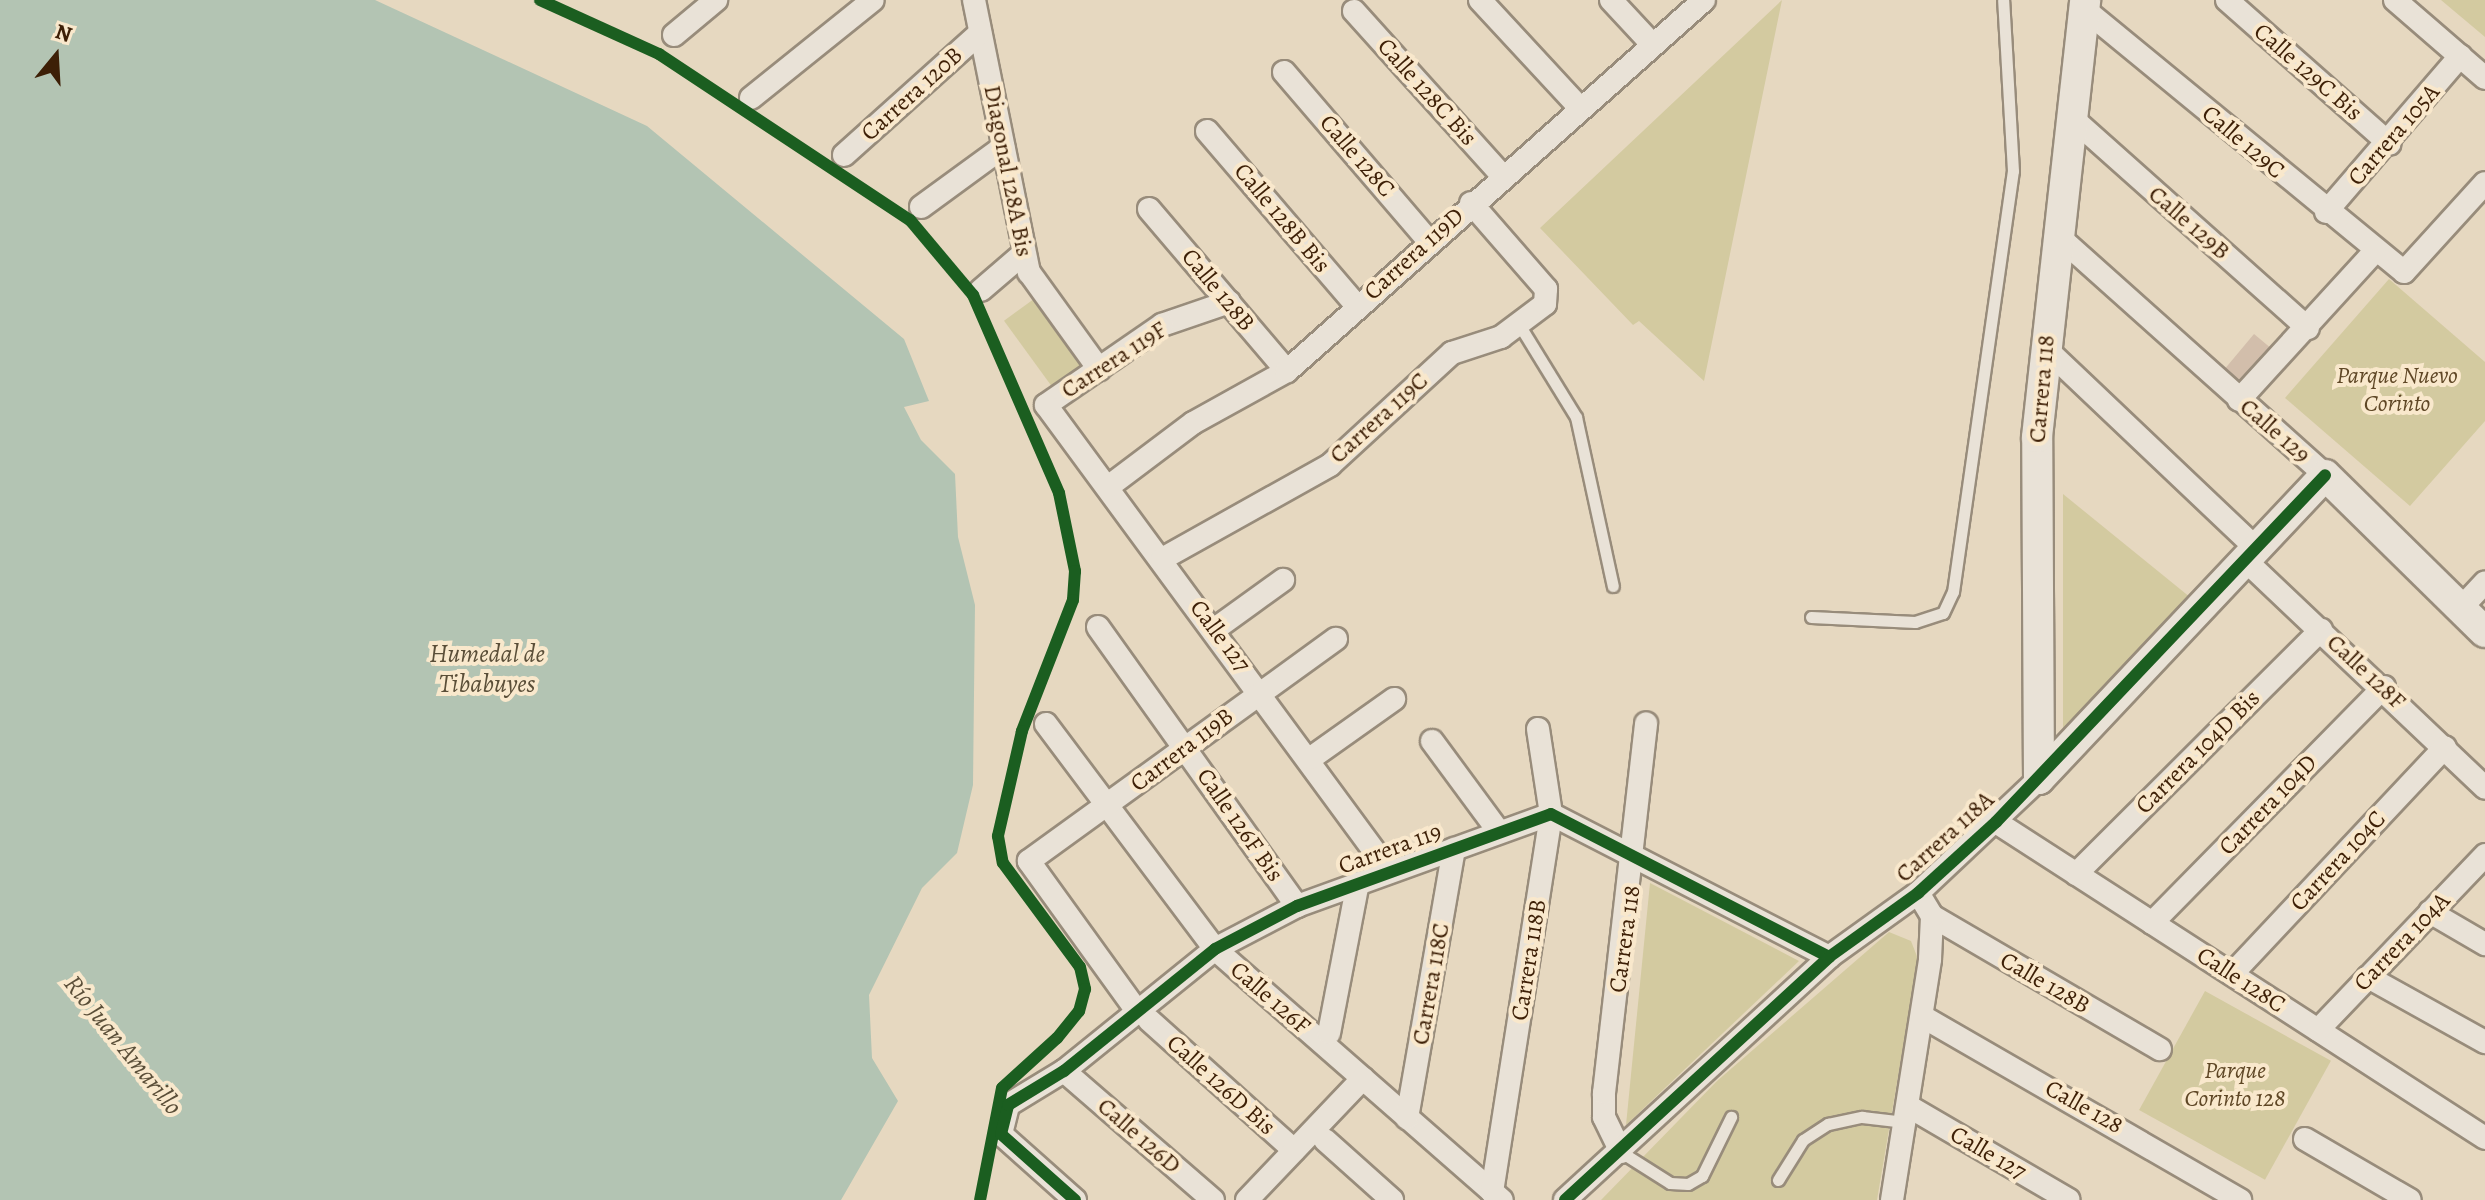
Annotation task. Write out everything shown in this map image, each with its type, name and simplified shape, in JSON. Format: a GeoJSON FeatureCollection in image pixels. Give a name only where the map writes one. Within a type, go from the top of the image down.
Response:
{"type":"FeatureCollection","features":[{"type":"Feature","properties":{"kind":"street"},"geometry":{"type":"LineString","coordinates":[[674,35],[716,0]]}},
{"type":"Feature","properties":{"kind":"street"},"geometry":{"type":"LineString","coordinates":[[751,98],[873,0]]}},
{"type":"Feature","properties":{"kind":"street","name":"Diagonal 128A Bis"},"geometry":{"type":"LineString","coordinates":[[974,0],[1024,253],[1038,289],[1099,369]]}},
{"type":"Feature","properties":{"kind":"street"},"geometry":{"type":"LineString","coordinates":[[1480,0],[1579,107]]}},
{"type":"Feature","properties":{"kind":"street"},"geometry":{"type":"LineString","coordinates":[[1611,0],[1652,44]]}},
{"type":"Feature","properties":{"kind":"street","name":"Carrera 119D"},"geometry":{"type":"LineString","coordinates":[[1108,487],[1193,423],[1287,371],[1501,174],[1704,0]]}},
{"type":"Feature","properties":{"kind":"street","name":"Calle 129C Bis"},"geometry":{"type":"LineString","coordinates":[[2227,0],[2390,144]]}},
{"type":"Feature","properties":{"kind":"street"},"geometry":{"type":"LineString","coordinates":[[2395,0],[2485,78]]}},
{"type":"Feature","properties":{"kind":"street","name":"Carrera 118"},"geometry":{"type":"LineString","coordinates":[[2039,779],[2033,554],[2044,347],[2084,4]]}},
{"type":"Feature","properties":{"kind":"street","name":"Calle 129C"},"geometry":{"type":"LineString","coordinates":[[2084,4],[2326,212],[2404,272],[2485,183]]}},
{"type":"Feature","properties":{"kind":"street","name":"Calle 128C Bis"},"geometry":{"type":"LineString","coordinates":[[1354,11],[1501,174]]}},
{"type":"Feature","properties":{"kind":"street","name":"Carrera 120B"},"geometry":{"type":"LineString","coordinates":[[844,155],[980,33]]}},
{"type":"Feature","properties":{"kind":"street","name":"Carrera 105A"},"geometry":{"type":"LineString","coordinates":[[2326,212],[2390,144],[2460,56]]}},
{"type":"Feature","properties":{"kind":"street","name":"Calle 128C"},"geometry":{"type":"LineString","coordinates":[[1284,72],[1429,241]]}},
{"type":"Feature","properties":{"kind":"street","name":"Calle 129B"},"geometry":{"type":"LineString","coordinates":[[2072,118],[2308,328]]}},
{"type":"Feature","properties":{"kind":"street","name":"Calle 128B Bis"},"geometry":{"type":"LineString","coordinates":[[1207,131],[1357,306]]}},
{"type":"Feature","properties":{"kind":"street"},"geometry":{"type":"LineString","coordinates":[[921,207],[1003,147]]}},
{"type":"Feature","properties":{"kind":"street","name":"Carrera 119C"},"geometry":{"type":"LineString","coordinates":[[1162,559],[1330,465],[1452,353],[1520,326],[1548,297],[1471,203]]}},
{"type":"Feature","properties":{"kind":"street","name":"Calle 128B"},"geometry":{"type":"LineString","coordinates":[[1149,209],[1287,371]]}},
{"type":"Feature","properties":{"kind":"street","name":"Calle 129"},"geometry":{"type":"LineString","coordinates":[[2058,236],[2325,475],[2485,632]]}},
{"type":"Feature","properties":{"kind":"street"},"geometry":{"type":"LineString","coordinates":[[2239,400],[2308,328],[2375,251]]}},
{"type":"Feature","properties":{"kind":"street"},"geometry":{"type":"LineString","coordinates":[[981,290],[1024,253]]}},
{"type":"Feature","properties":{"kind":"street","name":"Carrera 119F"},"geometry":{"type":"LineString","coordinates":[[1046,405],[1162,325],[1229,302]]}},
{"type":"Feature","properties":{"kind":"street","name":"Calle 128F"},"geometry":{"type":"LineString","coordinates":[[2044,347],[2250,554],[2321,630],[2384,687],[2485,788]]}},
{"type":"Feature","properties":{"kind":"street","name":"Calle 127"},"geometry":{"type":"LineString","coordinates":[[1046,405],[1311,758],[1389,871]]}},
{"type":"Feature","properties":{"kind":"street","name":"Carrera 118A"},"geometry":{"type":"LineString","coordinates":[[1565,1200],[1621,1152],[1829,957],[1918,893],[1996,822],[2325,475]]}},
{"type":"Feature","properties":{"kind":"street"},"geometry":{"type":"LineString","coordinates":[[1215,629],[1283,580]]}},
{"type":"Feature","properties":{"kind":"street"},"geometry":{"type":"LineString","coordinates":[[2461,608],[2485,582]]}},
{"type":"Feature","properties":{"kind":"street","name":"Calle 126F Bis"},"geometry":{"type":"LineString","coordinates":[[1098,627],[1297,906]]}},
{"type":"Feature","properties":{"kind":"street","name":"Carrera 104D Bis"},"geometry":{"type":"LineString","coordinates":[[2076,874],[2321,630]]}},
{"type":"Feature","properties":{"kind":"street","name":"Carrera 119B"},"geometry":{"type":"LineString","coordinates":[[1029,861],[1336,639]]}},
{"type":"Feature","properties":{"kind":"street","name":"Carrera 104D"},"geometry":{"type":"LineString","coordinates":[[2152,923],[2384,687]]}},
{"type":"Feature","properties":{"kind":"street"},"geometry":{"type":"LineString","coordinates":[[1311,758],[1394,699]]}},
{"type":"Feature","properties":{"kind":"street","name":"Carrera 118"},"geometry":{"type":"LineString","coordinates":[[1621,1152],[1604,1117],[1604,1093],[1636,855],[1646,723]]}},
{"type":"Feature","properties":{"kind":"street","name":"Calle 126F"},"geometry":{"type":"LineString","coordinates":[[1046,724],[1110,804],[1215,949],[1497,1196]]}},
{"type":"Feature","properties":{"kind":"street","name":"Carrera 118B"},"geometry":{"type":"LineString","coordinates":[[1497,1196],[1551,814],[1538,729]]}},
{"type":"Feature","properties":{"kind":"street"},"geometry":{"type":"LineString","coordinates":[[1432,741],[1499,832]]}},
{"type":"Feature","properties":{"kind":"street","name":"Carrera 104C"},"geometry":{"type":"LineString","coordinates":[[2232,974],[2445,747]]}},
{"type":"Feature","properties":{"kind":"street"},"geometry":{"type":"LineString","coordinates":[[1551,814],[1636,855],[1829,957]]}},
{"type":"Feature","properties":{"kind":"street","name":"Carrera 119"},"geometry":{"type":"LineString","coordinates":[[1075,1200],[1001,1134],[999,1118],[1143,1016],[1215,949],[1297,906],[1551,814]]}},
{"type":"Feature","properties":{"kind":"street","name":"Calle 128C"},"geometry":{"type":"LineString","coordinates":[[1996,822],[2485,1138]]}},
{"type":"Feature","properties":{"kind":"street","name":"Carrera 118C"},"geometry":{"type":"LineString","coordinates":[[1407,1118],[1454,849]]}},
{"type":"Feature","properties":{"kind":"street","name":"Carrera 104A"},"geometry":{"type":"LineString","coordinates":[[2318,1030],[2485,855]]}},
{"type":"Feature","properties":{"kind":"street","name":"Calle 126D Bis"},"geometry":{"type":"LineString","coordinates":[[1029,861],[1143,1016],[1294,1150]]}},
{"type":"Feature","properties":{"kind":"street"},"geometry":{"type":"LineString","coordinates":[[1329,1033],[1358,883]]}},
{"type":"Feature","properties":{"kind":"street"},"geometry":{"type":"LineString","coordinates":[[1892,1200],[1925,1018],[1932,916],[1918,893]]}},
{"type":"Feature","properties":{"kind":"street"},"geometry":{"type":"LineString","coordinates":[[2430,912],[2485,944]]}},
{"type":"Feature","properties":{"kind":"street","name":"Calle 128B"},"geometry":{"type":"LineString","coordinates":[[1932,916],[2160,1049]]}},
{"type":"Feature","properties":{"kind":"street"},"geometry":{"type":"LineString","coordinates":[[2368,977],[2485,1042]]}},
{"type":"Feature","properties":{"kind":"street","name":"Calle 128"},"geometry":{"type":"LineString","coordinates":[[1925,1018],[2240,1200]]}},
{"type":"Feature","properties":{"kind":"street","name":"Calle 126D"},"geometry":{"type":"LineString","coordinates":[[1064,1071],[1213,1200]]}},
{"type":"Feature","properties":{"kind":"street"},"geometry":{"type":"LineString","coordinates":[[1247,1200],[1363,1078]]}},
{"type":"Feature","properties":{"kind":"street","name":"Calle 127"},"geometry":{"type":"LineString","coordinates":[[1906,1114],[2069,1200]]}},
{"type":"Feature","properties":{"kind":"street"},"geometry":{"type":"LineString","coordinates":[[2305,1139],[2410,1200]]}},
{"type":"Feature","properties":{"kind":"street"},"geometry":{"type":"LineString","coordinates":[[1325,1140],[1392,1200]]}},
{"type":"Feature","properties":{"kind":"lane"},"geometry":{"type":"LineString","coordinates":[[1811,617],[1915,622],[1943,613],[1953,592],[2013,171],[2003,0]]}},
{"type":"Feature","properties":{"kind":"lane"},"geometry":{"type":"LineString","coordinates":[[1520,326],[1576,417],[1613,586]]}},
{"type":"Feature","properties":{"kind":"lane"},"geometry":{"type":"LineString","coordinates":[[1778,1180],[1803,1140],[1828,1124],[1862,1117],[1906,1114]]}},
{"type":"Feature","properties":{"kind":"lane"},"geometry":{"type":"LineString","coordinates":[[1621,1152],[1670,1183],[1688,1184],[1702,1176],[1731,1117]]}},
{"type":"Feature","properties":{"kind":"green space"},"geometry":{"type":"Polygon","coordinates":[[[1782,0],[1704,381],[1639,321],[1633,325],[1540,228],[1782,0]]]}},
{"type":"Feature","properties":{"kind":"green space"},"geometry":{"type":"Polygon","coordinates":[[[2441,0],[2485,0],[2485,37],[2441,0]]]}},
{"type":"Feature","properties":{"kind":"green space","name":"Parque Nuevo Corinto"},"geometry":{"type":"Polygon","coordinates":[[[2389,279],[2485,362],[2485,421],[2410,506],[2285,398],[2389,279]]]}},
{"type":"Feature","properties":{"kind":"green space"},"geometry":{"type":"Polygon","coordinates":[[[1038,296],[1089,366],[1055,390],[1004,321],[1038,296]]]}},
{"type":"Feature","properties":{"kind":"green space"},"geometry":{"type":"Polygon","coordinates":[[[2063,494],[2196,602],[2063,730],[2063,494]]]}},
{"type":"Feature","properties":{"kind":"green space"},"geometry":{"type":"Polygon","coordinates":[[[1650,883],[1799,961],[1626,1125],[1650,883]]]}},
{"type":"Feature","properties":{"kind":"green space"},"geometry":{"type":"Polygon","coordinates":[[[1889,932],[1911,941],[1918,959],[1877,1200],[1601,1200],[1717,1081],[1889,932]]]}},
{"type":"Feature","properties":{"kind":"green space","name":"Parque Corinto 128"},"geometry":{"type":"Polygon","coordinates":[[[2205,991],[2331,1061],[2265,1180],[2139,1110],[2205,991]]]}},
{"type":"Feature","properties":{"kind":"water","name":"Humedal de Tibabuyes"},"geometry":{"type":"Polygon","coordinates":[[[0,0],[375,0],[647,126],[904,339],[929,401],[904,407],[921,440],[955,474],[958,537],[975,605],[973,785],[957,853],[922,888],[869,995],[872,1058],[898,1101],[841,1200],[0,1200],[0,0]]]}},
{"type":"Feature","properties":{"kind":"building"},"geometry":{"type":"Polygon","coordinates":[[[2254,334],[2273,350],[2238,392],[2219,376],[2254,334]]]}},
{"type":"Feature","properties":{"kind":"cycle path"},"geometry":{"type":"LineString","coordinates":[[540,0],[659,54],[910,220],[973,295],[1059,493],[1075,571],[1073,600],[1022,731],[998,836],[1003,863],[1080,967],[1085,989],[1079,1011],[1057,1038],[1002,1088],[980,1200]]}},
{"type":"Feature","properties":{"kind":"cycle path"},"geometry":{"type":"LineString","coordinates":[[1565,1200],[1829,957],[1918,893],[1996,822],[2325,475]]}},
{"type":"Feature","properties":{"kind":"cycle path"},"geometry":{"type":"LineString","coordinates":[[1075,1200],[1001,1134],[1008,1105],[1064,1071],[1215,949],[1297,906],[1551,814],[1829,957]]}},
{"type":"Feature","properties":{"kind":"water label","name":"Río Juan Amarillo"},"geometry":{"type":"Point","coordinates":[123,1045]}}]}
